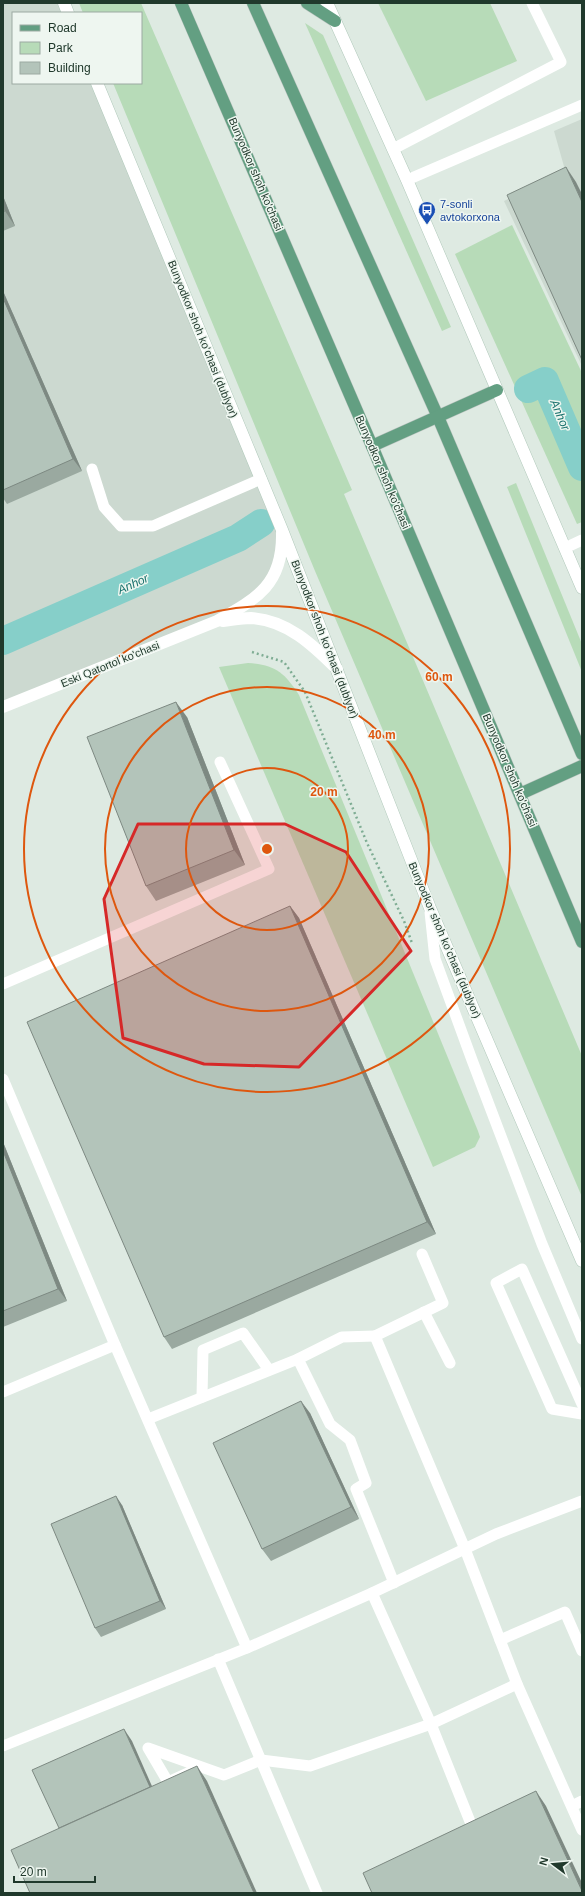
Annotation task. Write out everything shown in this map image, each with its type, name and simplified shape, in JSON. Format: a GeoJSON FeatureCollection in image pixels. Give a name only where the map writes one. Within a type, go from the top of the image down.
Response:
{"type":"FeatureCollection","features":[{"type":"Feature","properties":{"kind":"main road","name":"Bunyodkor shoh ko'chasi"},"geometry":{"type":"LineString","coordinates":[[182,3],[582,942]]}},
{"type":"Feature","properties":{"kind":"main road"},"geometry":{"type":"LineString","coordinates":[[253,3],[438,417],[582,754]]}},
{"type":"Feature","properties":{"kind":"main road"},"geometry":{"type":"LineString","coordinates":[[307,3],[335,21]]}},
{"type":"Feature","properties":{"kind":"main road"},"geometry":{"type":"LineString","coordinates":[[372,446],[497,390]]}},
{"type":"Feature","properties":{"kind":"main road"},"geometry":{"type":"LineString","coordinates":[[520,794],[582,766]]}},
{"type":"Feature","properties":{"kind":"street"},"geometry":{"type":"LineString","coordinates":[[327,3],[407,180],[582,588]]}},
{"type":"Feature","properties":{"kind":"street","name":"Bunyodkor shoh koʻchasi (dublyor)"},"geometry":{"type":"LineString","coordinates":[[97,84],[282,530],[430,908],[582,1261]]}},
{"type":"Feature","properties":{"kind":"street","name":"Eski Qatortol ko'chasi"},"geometry":{"type":"LineString","coordinates":[[3,706],[217,621],[256,596],[269,584],[278,570],[283,550],[282,530]]}},
{"type":"Feature","properties":{"kind":"street","name":"Eski Qatortol ko'chasi"},"geometry":{"type":"LineString","coordinates":[[217,621],[251,618],[282,625],[309,642],[337,669]]}},
{"type":"Feature","properties":{"kind":"lane"},"geometry":{"type":"LineString","coordinates":[[393,149],[561,62],[532,3]]}},
{"type":"Feature","properties":{"kind":"lane"},"geometry":{"type":"LineString","coordinates":[[407,180],[582,105]]}},
{"type":"Feature","properties":{"kind":"lane"},"geometry":{"type":"LineString","coordinates":[[92,469],[104,508],[121,526],[153,526],[261,479]]}},
{"type":"Feature","properties":{"kind":"lane"},"geometry":{"type":"LineString","coordinates":[[565,548],[582,540]]}},
{"type":"Feature","properties":{"kind":"lane"},"geometry":{"type":"LineString","coordinates":[[3,984],[269,868],[220,762]]}},
{"type":"Feature","properties":{"kind":"lane"},"geometry":{"type":"LineString","coordinates":[[430,908],[435,958],[542,1244],[582,1339]]}},
{"type":"Feature","properties":{"kind":"lane"},"geometry":{"type":"LineString","coordinates":[[3,1079],[115,1345],[247,1648]]}},
{"type":"Feature","properties":{"kind":"lane"},"geometry":{"type":"LineString","coordinates":[[148,1419],[298,1359],[342,1337],[374,1336],[443,1302],[422,1254]]}},
{"type":"Feature","properties":{"kind":"lane"},"geometry":{"type":"LineString","coordinates":[[582,1404],[522,1269],[496,1283],[552,1409],[582,1414]]}},
{"type":"Feature","properties":{"kind":"lane"},"geometry":{"type":"LineString","coordinates":[[424,1312],[450,1364]]}},
{"type":"Feature","properties":{"kind":"lane"},"geometry":{"type":"LineString","coordinates":[[202,1397],[202,1350],[243,1333],[269,1370]]}},
{"type":"Feature","properties":{"kind":"lane"},"geometry":{"type":"LineString","coordinates":[[374,1336],[465,1549],[517,1684],[582,1830]]}},
{"type":"Feature","properties":{"kind":"lane"},"geometry":{"type":"LineString","coordinates":[[3,1392],[115,1345]]}},
{"type":"Feature","properties":{"kind":"lane"},"geometry":{"type":"LineString","coordinates":[[298,1359],[330,1424],[350,1440],[366,1483],[356,1489],[394,1583]]}},
{"type":"Feature","properties":{"kind":"lane"},"geometry":{"type":"LineString","coordinates":[[3,1746],[247,1648],[394,1583],[496,1534],[582,1501]]}},
{"type":"Feature","properties":{"kind":"lane"},"geometry":{"type":"LineString","coordinates":[[372,1593],[431,1724],[475,1834]]}},
{"type":"Feature","properties":{"kind":"lane"},"geometry":{"type":"LineString","coordinates":[[500,1640],[565,1612],[582,1651]]}},
{"type":"Feature","properties":{"kind":"lane"},"geometry":{"type":"LineString","coordinates":[[218,1659],[317,1893]]}},
{"type":"Feature","properties":{"kind":"lane"},"geometry":{"type":"LineString","coordinates":[[201,1767],[224,1775],[260,1760],[310,1766],[431,1724],[517,1684]]}},
{"type":"Feature","properties":{"kind":"lane"},"geometry":{"type":"LineString","coordinates":[[572,1806],[582,1801]]}},
{"type":"Feature","properties":{"kind":"path"},"geometry":{"type":"LineString","coordinates":[[252,652],[284,662],[305,692],[367,843],[404,921],[415,951]]}},
{"type":"Feature","properties":{"kind":"highlighted area"},"geometry":{"type":"Polygon","coordinates":[[[138,824],[285,824],[346,852],[411,951],[299,1067],[204,1064],[123,1038],[104,899],[138,824]]]}},
{"type":"Feature","properties":{"kind":"shaded area"},"geometry":{"type":"Polygon","coordinates":[[[3,3],[64,3],[68,12],[12,12],[12,84],[97,84],[282,530],[278,570],[238,610],[3,707],[3,3]]]}},
{"type":"Feature","properties":{"kind":"shaded area"},"geometry":{"type":"Polygon","coordinates":[[[582,119],[582,366],[504,201],[565,170],[554,131],[582,119]]]}},
{"type":"Feature","properties":{"kind":"green space"},"geometry":{"type":"Polygon","coordinates":[[[79,3],[141,3],[352,490],[344,494],[582,1056],[582,1197],[315,571],[113,84],[142,84],[142,12],[83,12],[79,3]]]}},
{"type":"Feature","properties":{"kind":"green space"},"geometry":{"type":"Polygon","coordinates":[[[378,3],[490,3],[517,61],[426,101],[378,3]]]}},
{"type":"Feature","properties":{"kind":"green space"},"geometry":{"type":"Polygon","coordinates":[[[305,23],[323,35],[451,327],[442,331],[305,23]]]}},
{"type":"Feature","properties":{"kind":"green space"},"geometry":{"type":"Polygon","coordinates":[[[512,225],[582,373],[582,522],[577,524],[455,254],[512,225]]]}},
{"type":"Feature","properties":{"kind":"green space"},"geometry":{"type":"Polygon","coordinates":[[[516,483],[582,644],[582,672],[507,487],[516,483]]]}},
{"type":"Feature","properties":{"kind":"green space"},"geometry":{"type":"Polygon","coordinates":[[[248,663],[265,666],[278,671],[299,695],[478,1131],[480,1137],[475,1147],[433,1167],[219,667],[248,663]]]}},
{"type":"Feature","properties":{"kind":"building"},"geometry":{"type":"Polygon","coordinates":[[[566,167],[582,202],[582,360],[507,195],[566,167]]]}},
{"type":"Feature","properties":{"kind":"building"},"geometry":{"type":"Polygon","coordinates":[[[3,298],[73,459],[3,490],[3,298]]]}},
{"type":"Feature","properties":{"kind":"building"},"geometry":{"type":"Polygon","coordinates":[[[176,702],[234,850],[146,886],[87,737],[176,702]]]}},
{"type":"Feature","properties":{"kind":"building"},"geometry":{"type":"Polygon","coordinates":[[[290,906],[427,1222],[164,1337],[27,1022],[290,906]]]}},
{"type":"Feature","properties":{"kind":"building"},"geometry":{"type":"Polygon","coordinates":[[[3,1151],[58,1289],[3,1311],[3,1151]]]}},
{"type":"Feature","properties":{"kind":"building"},"geometry":{"type":"Polygon","coordinates":[[[301,1401],[351,1507],[262,1549],[213,1443],[301,1401]]]}},
{"type":"Feature","properties":{"kind":"building"},"geometry":{"type":"Polygon","coordinates":[[[116,1496],[160,1601],[95,1628],[51,1524],[116,1496]]]}},
{"type":"Feature","properties":{"kind":"building"},"geometry":{"type":"Polygon","coordinates":[[[124,1729],[150,1787],[59,1828],[32,1770],[124,1729]]]}},
{"type":"Feature","properties":{"kind":"building"},"geometry":{"type":"Polygon","coordinates":[[[197,1766],[254,1893],[30,1893],[11,1850],[197,1766]]]}},
{"type":"Feature","properties":{"kind":"building"},"geometry":{"type":"Polygon","coordinates":[[[536,1791],[582,1893],[372,1893],[363,1873],[536,1791]]]}},
{"type":"Feature","properties":{"kind":"waterway","name":"Anhor"},"geometry":{"type":"LineString","coordinates":[[528,389],[545,381],[582,467]]}},
{"type":"Feature","properties":{"kind":"waterway","name":"Anhor"},"geometry":{"type":"LineString","coordinates":[[3,641],[238,538],[261,523]]}},
{"type":"Feature","properties":{"kind":"place","name":"7-sonli avtokorxona"},"geometry":{"type":"Point","coordinates":[427,225]}}]}
